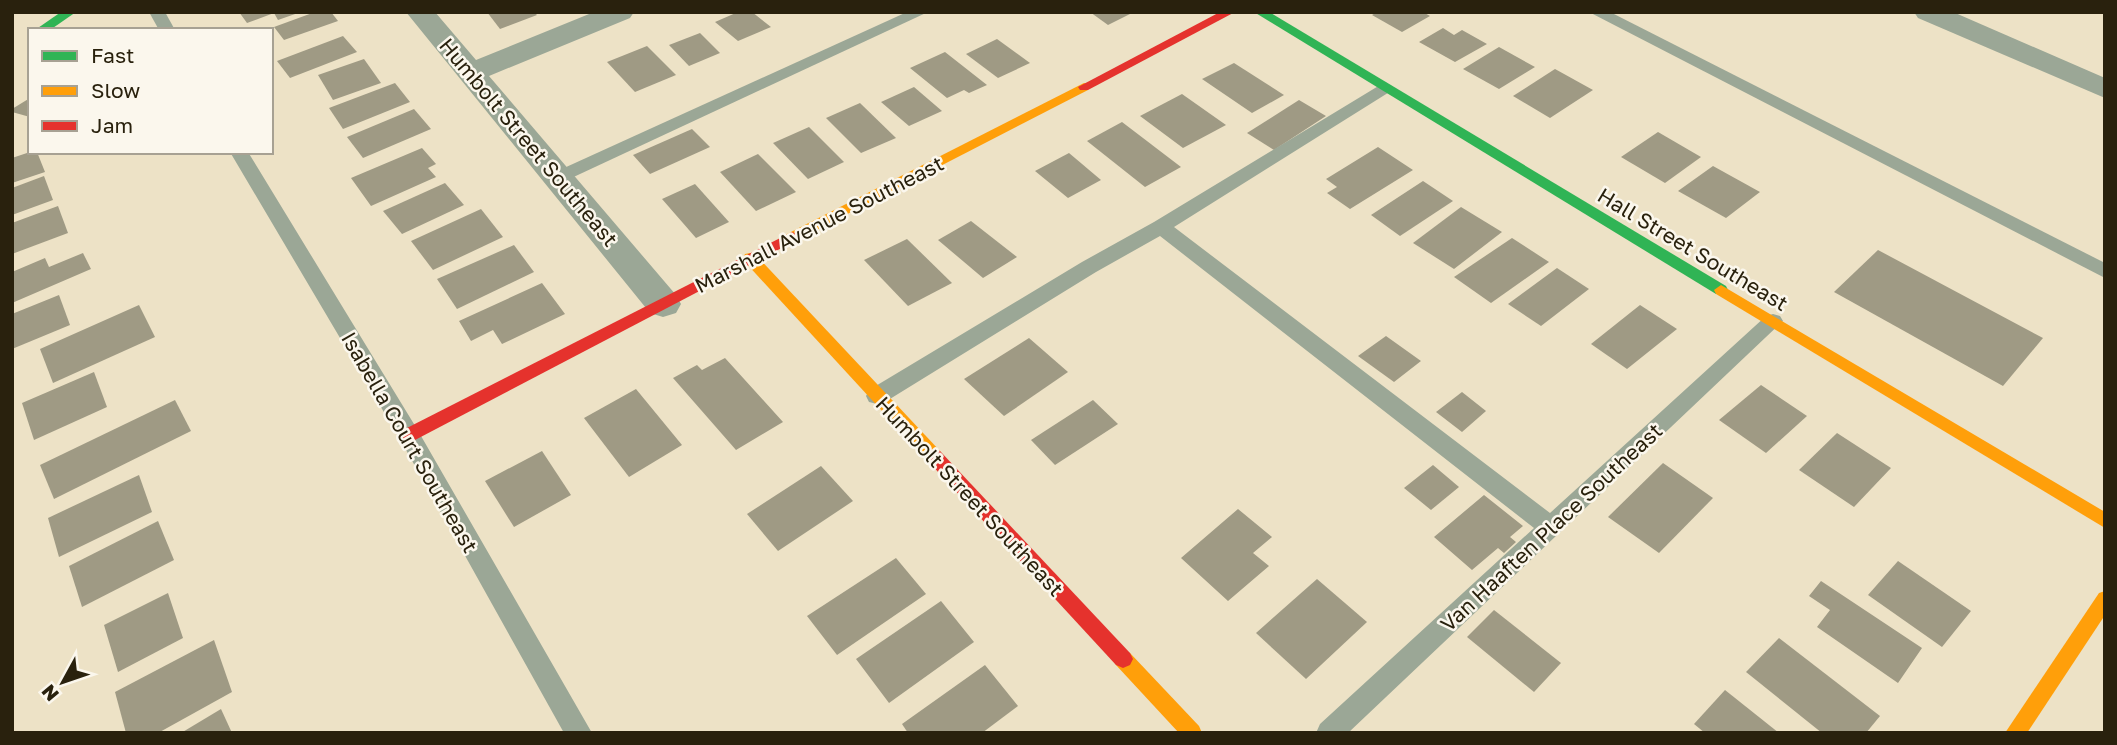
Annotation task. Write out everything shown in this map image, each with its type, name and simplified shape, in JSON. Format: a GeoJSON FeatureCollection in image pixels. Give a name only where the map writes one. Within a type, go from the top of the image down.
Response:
{"type":"FeatureCollection","features":[{"type":"Feature","properties":{"kind":"street"},"geometry":{"type":"LineString","coordinates":[[44,28],[71,12]]}},
{"type":"Feature","properties":{"kind":"street","name":"Humbolt Street Southeast"},"geometry":{"type":"LineString","coordinates":[[420,12],[663,304]]}},
{"type":"Feature","properties":{"kind":"street"},"geometry":{"type":"LineString","coordinates":[[472,72],[620,12]]}},
{"type":"Feature","properties":{"kind":"street","name":"Marshall Avenue Southeast"},"geometry":{"type":"LineString","coordinates":[[409,435],[1228,12]]}},
{"type":"Feature","properties":{"kind":"street"},"geometry":{"type":"LineString","coordinates":[[1928,12],[2105,89]]}},
{"type":"Feature","properties":{"kind":"street","name":"Hall Street Southeast"},"geometry":{"type":"LineString","coordinates":[[1267,13],[1385,87],[2105,521]]}},
{"type":"Feature","properties":{"kind":"street","name":"Humbolt Street Southeast"},"geometry":{"type":"LineString","coordinates":[[750,258],[1192,733]]}},
{"type":"Feature","properties":{"kind":"street"},"geometry":{"type":"LineString","coordinates":[[2015,733],[2105,598]]}},
{"type":"Feature","properties":{"kind":"lane"},"geometry":{"type":"LineString","coordinates":[[157,12],[166,28]]}},
{"type":"Feature","properties":{"kind":"lane"},"geometry":{"type":"LineString","coordinates":[[559,177],[920,12]]}},
{"type":"Feature","properties":{"kind":"lane"},"geometry":{"type":"LineString","coordinates":[[1597,12],[2105,271]]}},
{"type":"Feature","properties":{"kind":"lane"},"geometry":{"type":"LineString","coordinates":[[877,396],[1089,267],[1161,227],[1385,87]]}},
{"type":"Feature","properties":{"kind":"lane","name":"Isabella Court Southeast"},"geometry":{"type":"LineString","coordinates":[[240,154],[409,435],[579,733]]}},
{"type":"Feature","properties":{"kind":"lane"},"geometry":{"type":"LineString","coordinates":[[1161,227],[1550,527]]}},
{"type":"Feature","properties":{"kind":"lane","name":"Van Haaften Place Southeast"},"geometry":{"type":"LineString","coordinates":[[1329,733],[1773,321]]}},
{"type":"Feature","properties":{"kind":"building"},"geometry":{"type":"Polygon","coordinates":[[[239,12],[298,13],[278,20],[274,13],[247,23],[239,12]]]}},
{"type":"Feature","properties":{"kind":"building"},"geometry":{"type":"Polygon","coordinates":[[[315,12],[331,12],[338,21],[284,40],[274,27],[315,12]]]}},
{"type":"Feature","properties":{"kind":"building"},"geometry":{"type":"Polygon","coordinates":[[[487,12],[534,12],[537,15],[500,29],[487,12]]]}},
{"type":"Feature","properties":{"kind":"building"},"geometry":{"type":"Polygon","coordinates":[[[738,12],[752,12],[771,27],[738,41],[715,22],[738,12]]]}},
{"type":"Feature","properties":{"kind":"building"},"geometry":{"type":"Polygon","coordinates":[[[1090,12],[1134,12],[1108,25],[1090,12]]]}},
{"type":"Feature","properties":{"kind":"building"},"geometry":{"type":"Polygon","coordinates":[[[1377,12],[1423,12],[1430,16],[1402,32],[1372,15],[1377,12]]]}},
{"type":"Feature","properties":{"kind":"building"},"geometry":{"type":"Polygon","coordinates":[[[1443,28],[1454,35],[1462,30],[1487,44],[1455,62],[1419,42],[1443,28]]]}},
{"type":"Feature","properties":{"kind":"building"},"geometry":{"type":"Polygon","coordinates":[[[700,33],[720,53],[689,66],[669,45],[700,33]]]}},
{"type":"Feature","properties":{"kind":"building"},"geometry":{"type":"Polygon","coordinates":[[[343,36],[357,52],[290,78],[277,61],[343,36]]]}},
{"type":"Feature","properties":{"kind":"building"},"geometry":{"type":"Polygon","coordinates":[[[997,39],[1030,63],[998,78],[966,54],[997,39]]]}},
{"type":"Feature","properties":{"kind":"building"},"geometry":{"type":"Polygon","coordinates":[[[647,46],[676,75],[635,92],[607,62],[647,46]]]}},
{"type":"Feature","properties":{"kind":"building"},"geometry":{"type":"Polygon","coordinates":[[[1499,47],[1535,67],[1499,89],[1463,69],[1499,47]]]}},
{"type":"Feature","properties":{"kind":"building"},"geometry":{"type":"Polygon","coordinates":[[[945,52],[987,85],[969,93],[964,90],[947,98],[910,68],[945,52]]]}},
{"type":"Feature","properties":{"kind":"building"},"geometry":{"type":"Polygon","coordinates":[[[364,59],[381,83],[333,100],[318,75],[364,59]]]}},
{"type":"Feature","properties":{"kind":"building"},"geometry":{"type":"Polygon","coordinates":[[[1234,63],[1284,95],[1252,113],[1202,79],[1234,63]]]}},
{"type":"Feature","properties":{"kind":"building"},"geometry":{"type":"Polygon","coordinates":[[[1555,69],[1593,90],[1550,118],[1513,96],[1555,69]]]}},
{"type":"Feature","properties":{"kind":"building"},"geometry":{"type":"Polygon","coordinates":[[[395,83],[410,102],[343,129],[329,108],[395,83]]]}},
{"type":"Feature","properties":{"kind":"building"},"geometry":{"type":"Polygon","coordinates":[[[914,87],[942,111],[909,126],[881,102],[914,87]]]}},
{"type":"Feature","properties":{"kind":"building"},"geometry":{"type":"Polygon","coordinates":[[[1182,94],[1226,125],[1183,148],[1140,116],[1182,94]]]}},
{"type":"Feature","properties":{"kind":"building"},"geometry":{"type":"Polygon","coordinates":[[[28,99],[28,116],[12,112],[12,109],[28,99]]]}},
{"type":"Feature","properties":{"kind":"building"},"geometry":{"type":"Polygon","coordinates":[[[1299,100],[1326,116],[1274,150],[1247,133],[1299,100]]]}},
{"type":"Feature","properties":{"kind":"building"},"geometry":{"type":"Polygon","coordinates":[[[860,103],[896,138],[861,153],[826,118],[860,103]]]}},
{"type":"Feature","properties":{"kind":"building"},"geometry":{"type":"Polygon","coordinates":[[[414,109],[431,129],[363,158],[347,137],[414,109]]]}},
{"type":"Feature","properties":{"kind":"building"},"geometry":{"type":"Polygon","coordinates":[[[1122,122],[1181,167],[1145,187],[1087,141],[1122,122]]]}},
{"type":"Feature","properties":{"kind":"building"},"geometry":{"type":"Polygon","coordinates":[[[809,127],[844,162],[808,179],[773,143],[809,127]]]}},
{"type":"Feature","properties":{"kind":"building"},"geometry":{"type":"Polygon","coordinates":[[[692,129],[710,147],[650,174],[633,155],[692,129]]]}},
{"type":"Feature","properties":{"kind":"building"},"geometry":{"type":"Polygon","coordinates":[[[1658,132],[1701,157],[1665,183],[1621,157],[1658,132]]]}},
{"type":"Feature","properties":{"kind":"building"},"geometry":{"type":"Polygon","coordinates":[[[1378,147],[1413,170],[1350,209],[1327,193],[1337,187],[1326,179],[1378,147]]]}},
{"type":"Feature","properties":{"kind":"building"},"geometry":{"type":"Polygon","coordinates":[[[422,148],[436,164],[428,168],[436,177],[371,206],[351,178],[422,148]]]}},
{"type":"Feature","properties":{"kind":"building"},"geometry":{"type":"Polygon","coordinates":[[[28,153],[38,154],[45,172],[12,183],[12,158],[28,153]]]}},
{"type":"Feature","properties":{"kind":"building"},"geometry":{"type":"Polygon","coordinates":[[[1069,153],[1101,180],[1068,198],[1035,171],[1069,153]]]}},
{"type":"Feature","properties":{"kind":"building"},"geometry":{"type":"Polygon","coordinates":[[[758,154],[796,192],[756,211],[720,172],[758,154]]]}},
{"type":"Feature","properties":{"kind":"building"},"geometry":{"type":"Polygon","coordinates":[[[1713,166],[1760,192],[1726,218],[1678,191],[1713,166]]]}},
{"type":"Feature","properties":{"kind":"building"},"geometry":{"type":"Polygon","coordinates":[[[44,176],[53,200],[12,215],[12,188],[44,176]]]}},
{"type":"Feature","properties":{"kind":"building"},"geometry":{"type":"Polygon","coordinates":[[[1423,181],[1453,201],[1400,236],[1371,215],[1423,181]]]}},
{"type":"Feature","properties":{"kind":"building"},"geometry":{"type":"Polygon","coordinates":[[[445,183],[464,205],[402,234],[383,211],[445,183]]]}},
{"type":"Feature","properties":{"kind":"building"},"geometry":{"type":"Polygon","coordinates":[[[695,184],[729,222],[696,238],[662,199],[695,184]]]}},
{"type":"Feature","properties":{"kind":"building"},"geometry":{"type":"Polygon","coordinates":[[[58,206],[68,233],[12,254],[12,223],[58,206]]]}},
{"type":"Feature","properties":{"kind":"building"},"geometry":{"type":"Polygon","coordinates":[[[1461,207],[1502,232],[1454,269],[1413,243],[1461,207]]]}},
{"type":"Feature","properties":{"kind":"building"},"geometry":{"type":"Polygon","coordinates":[[[481,209],[503,237],[433,270],[411,241],[481,209]]]}},
{"type":"Feature","properties":{"kind":"building"},"geometry":{"type":"Polygon","coordinates":[[[971,221],[1017,257],[983,278],[938,240],[971,221]]]}},
{"type":"Feature","properties":{"kind":"building"},"geometry":{"type":"Polygon","coordinates":[[[1512,238],[1549,262],[1491,303],[1454,277],[1512,238]]]}},
{"type":"Feature","properties":{"kind":"building"},"geometry":{"type":"Polygon","coordinates":[[[907,239],[952,283],[908,306],[864,260],[907,239]]]}},
{"type":"Feature","properties":{"kind":"building"},"geometry":{"type":"Polygon","coordinates":[[[514,245],[534,272],[457,309],[437,279],[514,245]]]}},
{"type":"Feature","properties":{"kind":"building"},"geometry":{"type":"Polygon","coordinates":[[[1878,250],[2043,338],[2003,386],[1834,292],[1878,250]]]}},
{"type":"Feature","properties":{"kind":"building"},"geometry":{"type":"Polygon","coordinates":[[[83,253],[91,269],[12,303],[12,272],[45,258],[49,267],[83,253]]]}},
{"type":"Feature","properties":{"kind":"building"},"geometry":{"type":"Polygon","coordinates":[[[1557,268],[1589,289],[1541,326],[1508,304],[1557,268]]]}},
{"type":"Feature","properties":{"kind":"building"},"geometry":{"type":"Polygon","coordinates":[[[542,283],[565,314],[502,344],[493,330],[471,341],[459,321],[542,283]]]}},
{"type":"Feature","properties":{"kind":"building"},"geometry":{"type":"Polygon","coordinates":[[[59,295],[70,325],[12,349],[12,314],[59,295]]]}},
{"type":"Feature","properties":{"kind":"building"},"geometry":{"type":"Polygon","coordinates":[[[139,305],[155,337],[53,383],[40,349],[139,305]]]}},
{"type":"Feature","properties":{"kind":"building"},"geometry":{"type":"Polygon","coordinates":[[[1640,305],[1677,329],[1627,369],[1591,344],[1640,305]]]}},
{"type":"Feature","properties":{"kind":"building"},"geometry":{"type":"Polygon","coordinates":[[[1386,336],[1421,361],[1394,382],[1358,356],[1386,336]]]}},
{"type":"Feature","properties":{"kind":"building"},"geometry":{"type":"Polygon","coordinates":[[[1029,338],[1068,372],[1004,416],[964,379],[1029,338]]]}},
{"type":"Feature","properties":{"kind":"building"},"geometry":{"type":"Polygon","coordinates":[[[725,358],[783,422],[736,450],[673,378],[697,365],[702,370],[725,358]]]}},
{"type":"Feature","properties":{"kind":"building"},"geometry":{"type":"Polygon","coordinates":[[[94,372],[107,407],[34,440],[22,403],[94,372]]]}},
{"type":"Feature","properties":{"kind":"building"},"geometry":{"type":"Polygon","coordinates":[[[1761,385],[1807,416],[1766,453],[1719,420],[1761,385]]]}},
{"type":"Feature","properties":{"kind":"building"},"geometry":{"type":"Polygon","coordinates":[[[636,389],[682,445],[629,477],[584,418],[636,389]]]}},
{"type":"Feature","properties":{"kind":"building"},"geometry":{"type":"Polygon","coordinates":[[[1462,392],[1486,411],[1462,432],[1436,412],[1462,392]]]}},
{"type":"Feature","properties":{"kind":"building"},"geometry":{"type":"Polygon","coordinates":[[[175,400],[191,431],[54,499],[40,465],[175,400]]]}},
{"type":"Feature","properties":{"kind":"building"},"geometry":{"type":"Polygon","coordinates":[[[1093,400],[1118,424],[1055,465],[1031,440],[1093,400]]]}},
{"type":"Feature","properties":{"kind":"building"},"geometry":{"type":"Polygon","coordinates":[[[1837,433],[1891,468],[1854,507],[1799,470],[1837,433]]]}},
{"type":"Feature","properties":{"kind":"building"},"geometry":{"type":"Polygon","coordinates":[[[542,451],[571,495],[514,527],[485,481],[542,451]]]}},
{"type":"Feature","properties":{"kind":"building"},"geometry":{"type":"Polygon","coordinates":[[[1663,463],[1713,498],[1659,553],[1608,517],[1663,463]]]}},
{"type":"Feature","properties":{"kind":"building"},"geometry":{"type":"Polygon","coordinates":[[[1433,465],[1459,487],[1431,510],[1404,488],[1433,465]]]}},
{"type":"Feature","properties":{"kind":"building"},"geometry":{"type":"Polygon","coordinates":[[[821,466],[853,501],[778,551],[747,514],[821,466]]]}},
{"type":"Feature","properties":{"kind":"building"},"geometry":{"type":"Polygon","coordinates":[[[139,475],[152,512],[59,557],[48,518],[139,475]]]}},
{"type":"Feature","properties":{"kind":"building"},"geometry":{"type":"Polygon","coordinates":[[[1484,495],[1523,526],[1510,537],[1516,542],[1504,553],[1498,548],[1472,570],[1434,537],[1484,495]]]}},
{"type":"Feature","properties":{"kind":"building"},"geometry":{"type":"Polygon","coordinates":[[[1238,509],[1272,537],[1253,553],[1269,566],[1228,601],[1181,558],[1238,509]]]}},
{"type":"Feature","properties":{"kind":"building"},"geometry":{"type":"Polygon","coordinates":[[[158,521],[174,560],[82,607],[69,566],[158,521]]]}},
{"type":"Feature","properties":{"kind":"building"},"geometry":{"type":"Polygon","coordinates":[[[896,558],[926,594],[837,655],[807,616],[896,558]]]}},
{"type":"Feature","properties":{"kind":"building"},"geometry":{"type":"Polygon","coordinates":[[[1898,561],[1971,611],[1942,647],[1868,595],[1898,561]]]}},
{"type":"Feature","properties":{"kind":"building"},"geometry":{"type":"Polygon","coordinates":[[[1317,579],[1367,622],[1306,679],[1256,633],[1317,579]]]}},
{"type":"Feature","properties":{"kind":"building"},"geometry":{"type":"Polygon","coordinates":[[[1821,581],[1922,648],[1898,683],[1817,627],[1830,610],[1809,596],[1821,581]]]}},
{"type":"Feature","properties":{"kind":"building"},"geometry":{"type":"Polygon","coordinates":[[[168,593],[183,638],[118,672],[104,625],[168,593]]]}},
{"type":"Feature","properties":{"kind":"building"},"geometry":{"type":"Polygon","coordinates":[[[941,601],[974,642],[889,703],[856,659],[941,601]]]}},
{"type":"Feature","properties":{"kind":"building"},"geometry":{"type":"Polygon","coordinates":[[[1494,610],[1561,663],[1534,692],[1467,637],[1494,610]]]}},
{"type":"Feature","properties":{"kind":"building"},"geometry":{"type":"Polygon","coordinates":[[[1779,638],[1880,716],[1866,733],[1822,733],[1746,672],[1779,638]]]}},
{"type":"Feature","properties":{"kind":"building"},"geometry":{"type":"Polygon","coordinates":[[[214,640],[232,692],[158,733],[126,733],[115,692],[214,640]]]}},
{"type":"Feature","properties":{"kind":"building"},"geometry":{"type":"Polygon","coordinates":[[[985,665],[1018,706],[982,733],[908,733],[902,724],[985,665]]]}},
{"type":"Feature","properties":{"kind":"building"},"geometry":{"type":"Polygon","coordinates":[[[1725,690],[1779,733],[1705,733],[1694,724],[1725,690]]]}},
{"type":"Feature","properties":{"kind":"building"},"geometry":{"type":"Polygon","coordinates":[[[221,709],[232,733],[181,733],[221,709]]]}},
{"type":"Feature","properties":{"kind":"traffic: fast"},"geometry":{"type":"LineString","coordinates":[[44,28],[70,12]]}},
{"type":"Feature","properties":{"kind":"traffic: fast"},"geometry":{"type":"LineString","coordinates":[[1260,12],[1721,290]]}},
{"type":"Feature","properties":{"kind":"traffic: slow"},"geometry":{"type":"LineString","coordinates":[[792,237],[1084,87]]}},
{"type":"Feature","properties":{"kind":"traffic: slow"},"geometry":{"type":"LineString","coordinates":[[750,258],[934,456]]}},
{"type":"Feature","properties":{"kind":"traffic: slow"},"geometry":{"type":"LineString","coordinates":[[1721,290],[2105,521]]}},
{"type":"Feature","properties":{"kind":"traffic: slow"},"geometry":{"type":"LineString","coordinates":[[2015,733],[2105,599]]}},
{"type":"Feature","properties":{"kind":"traffic: slow"},"geometry":{"type":"LineString","coordinates":[[1123,659],[1192,733]]}},
{"type":"Feature","properties":{"kind":"traffic: jam"},"geometry":{"type":"LineString","coordinates":[[1084,87],[1229,12]]}},
{"type":"Feature","properties":{"kind":"traffic: jam"},"geometry":{"type":"LineString","coordinates":[[409,435],[792,237]]}},
{"type":"Feature","properties":{"kind":"traffic: jam"},"geometry":{"type":"LineString","coordinates":[[934,456],[1123,659]]}}]}
